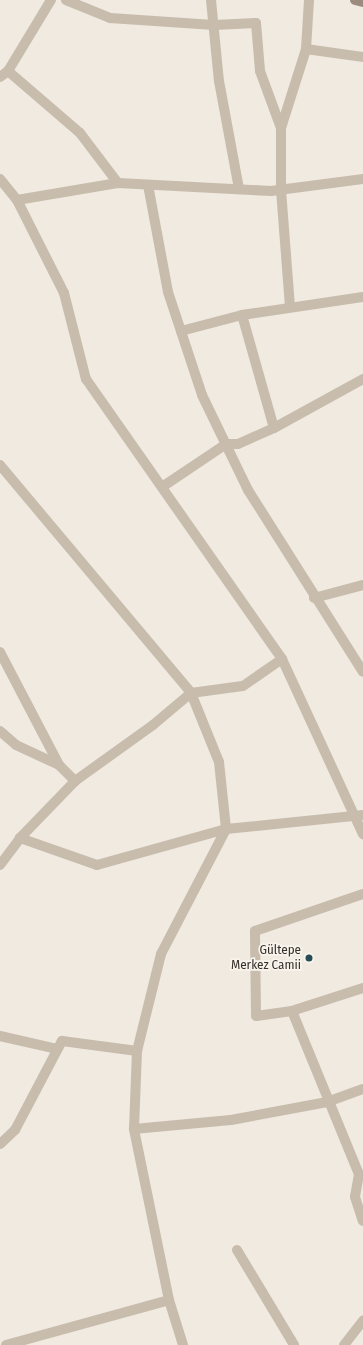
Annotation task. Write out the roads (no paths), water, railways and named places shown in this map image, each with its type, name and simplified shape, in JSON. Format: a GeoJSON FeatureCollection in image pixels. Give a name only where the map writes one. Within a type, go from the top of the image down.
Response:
{"type":"FeatureCollection","features":[{"type":"Feature","properties":{"kind":"street"},"geometry":{"type":"LineString","coordinates":[[51,0],[4,74],[80,133],[118,183]]}},
{"type":"Feature","properties":{"kind":"street"},"geometry":{"type":"LineString","coordinates":[[66,0],[110,18],[214,25],[256,23],[260,71],[282,128]]}},
{"type":"Feature","properties":{"kind":"street"},"geometry":{"type":"LineString","coordinates":[[211,0],[219,81],[239,189]]}},
{"type":"Feature","properties":{"kind":"street"},"geometry":{"type":"LineString","coordinates":[[290,307],[281,190],[282,128],[306,49],[309,0]]}},
{"type":"Feature","properties":{"kind":"street"},"geometry":{"type":"LineString","coordinates":[[355,0],[363,2]]}},
{"type":"Feature","properties":{"kind":"street"},"geometry":{"type":"LineString","coordinates":[[306,49],[363,57]]}},
{"type":"Feature","properties":{"kind":"street"},"geometry":{"type":"LineString","coordinates":[[0,179],[18,200],[64,293],[86,378],[282,659],[359,816],[363,834]]}},
{"type":"Feature","properties":{"kind":"street"},"geometry":{"type":"LineString","coordinates":[[18,200],[118,183],[281,190],[363,179]]}},
{"type":"Feature","properties":{"kind":"street"},"geometry":{"type":"LineString","coordinates":[[148,185],[168,292],[202,395],[248,490],[314,598],[363,672]]}},
{"type":"Feature","properties":{"kind":"street"},"geometry":{"type":"LineString","coordinates":[[181,331],[242,315],[363,297]]}},
{"type":"Feature","properties":{"kind":"street"},"geometry":{"type":"LineString","coordinates":[[242,315],[274,428]]}},
{"type":"Feature","properties":{"kind":"street"},"geometry":{"type":"LineString","coordinates":[[162,486],[226,444],[238,444],[274,428],[363,378]]}},
{"type":"Feature","properties":{"kind":"street"},"geometry":{"type":"LineString","coordinates":[[0,465],[191,693],[219,762],[226,829],[161,954],[137,1051],[134,1129],[168,1300],[183,1345]]}},
{"type":"Feature","properties":{"kind":"street"},"geometry":{"type":"LineString","coordinates":[[314,598],[363,585]]}},
{"type":"Feature","properties":{"kind":"street"},"geometry":{"type":"LineString","coordinates":[[0,652],[59,765],[75,781]]}},
{"type":"Feature","properties":{"kind":"street"},"geometry":{"type":"LineString","coordinates":[[0,865],[20,838],[75,781],[153,725],[191,693],[243,686],[282,659]]}},
{"type":"Feature","properties":{"kind":"street"},"geometry":{"type":"LineString","coordinates":[[0,732],[16,745],[59,765]]}},
{"type":"Feature","properties":{"kind":"street"},"geometry":{"type":"LineString","coordinates":[[20,838],[97,865],[226,829],[359,816]]}},
{"type":"Feature","properties":{"kind":"street"},"geometry":{"type":"LineString","coordinates":[[363,894],[255,930],[256,1016],[292,1011],[363,988]]}},
{"type":"Feature","properties":{"kind":"street"},"geometry":{"type":"LineString","coordinates":[[292,1011],[327,1102],[359,1174],[355,1197],[363,1221]]}},
{"type":"Feature","properties":{"kind":"street"},"geometry":{"type":"LineString","coordinates":[[0,1036],[58,1049]]}},
{"type":"Feature","properties":{"kind":"street"},"geometry":{"type":"LineString","coordinates":[[0,1144],[15,1130],[62,1042],[137,1051]]}},
{"type":"Feature","properties":{"kind":"street"},"geometry":{"type":"LineString","coordinates":[[134,1129],[231,1120],[327,1102],[363,1089]]}},
{"type":"Feature","properties":{"kind":"street"},"geometry":{"type":"LineString","coordinates":[[237,1250],[294,1345]]}},
{"type":"Feature","properties":{"kind":"street"},"geometry":{"type":"LineString","coordinates":[[6,1345],[168,1300]]}},
{"type":"Feature","properties":{"kind":"street"},"geometry":{"type":"LineString","coordinates":[[344,1345],[363,1321]]}},
{"type":"Feature","properties":{"kind":"place","name":"Gültepe Merkez Camii"},"geometry":{"type":"Point","coordinates":[309,958]}}]}
